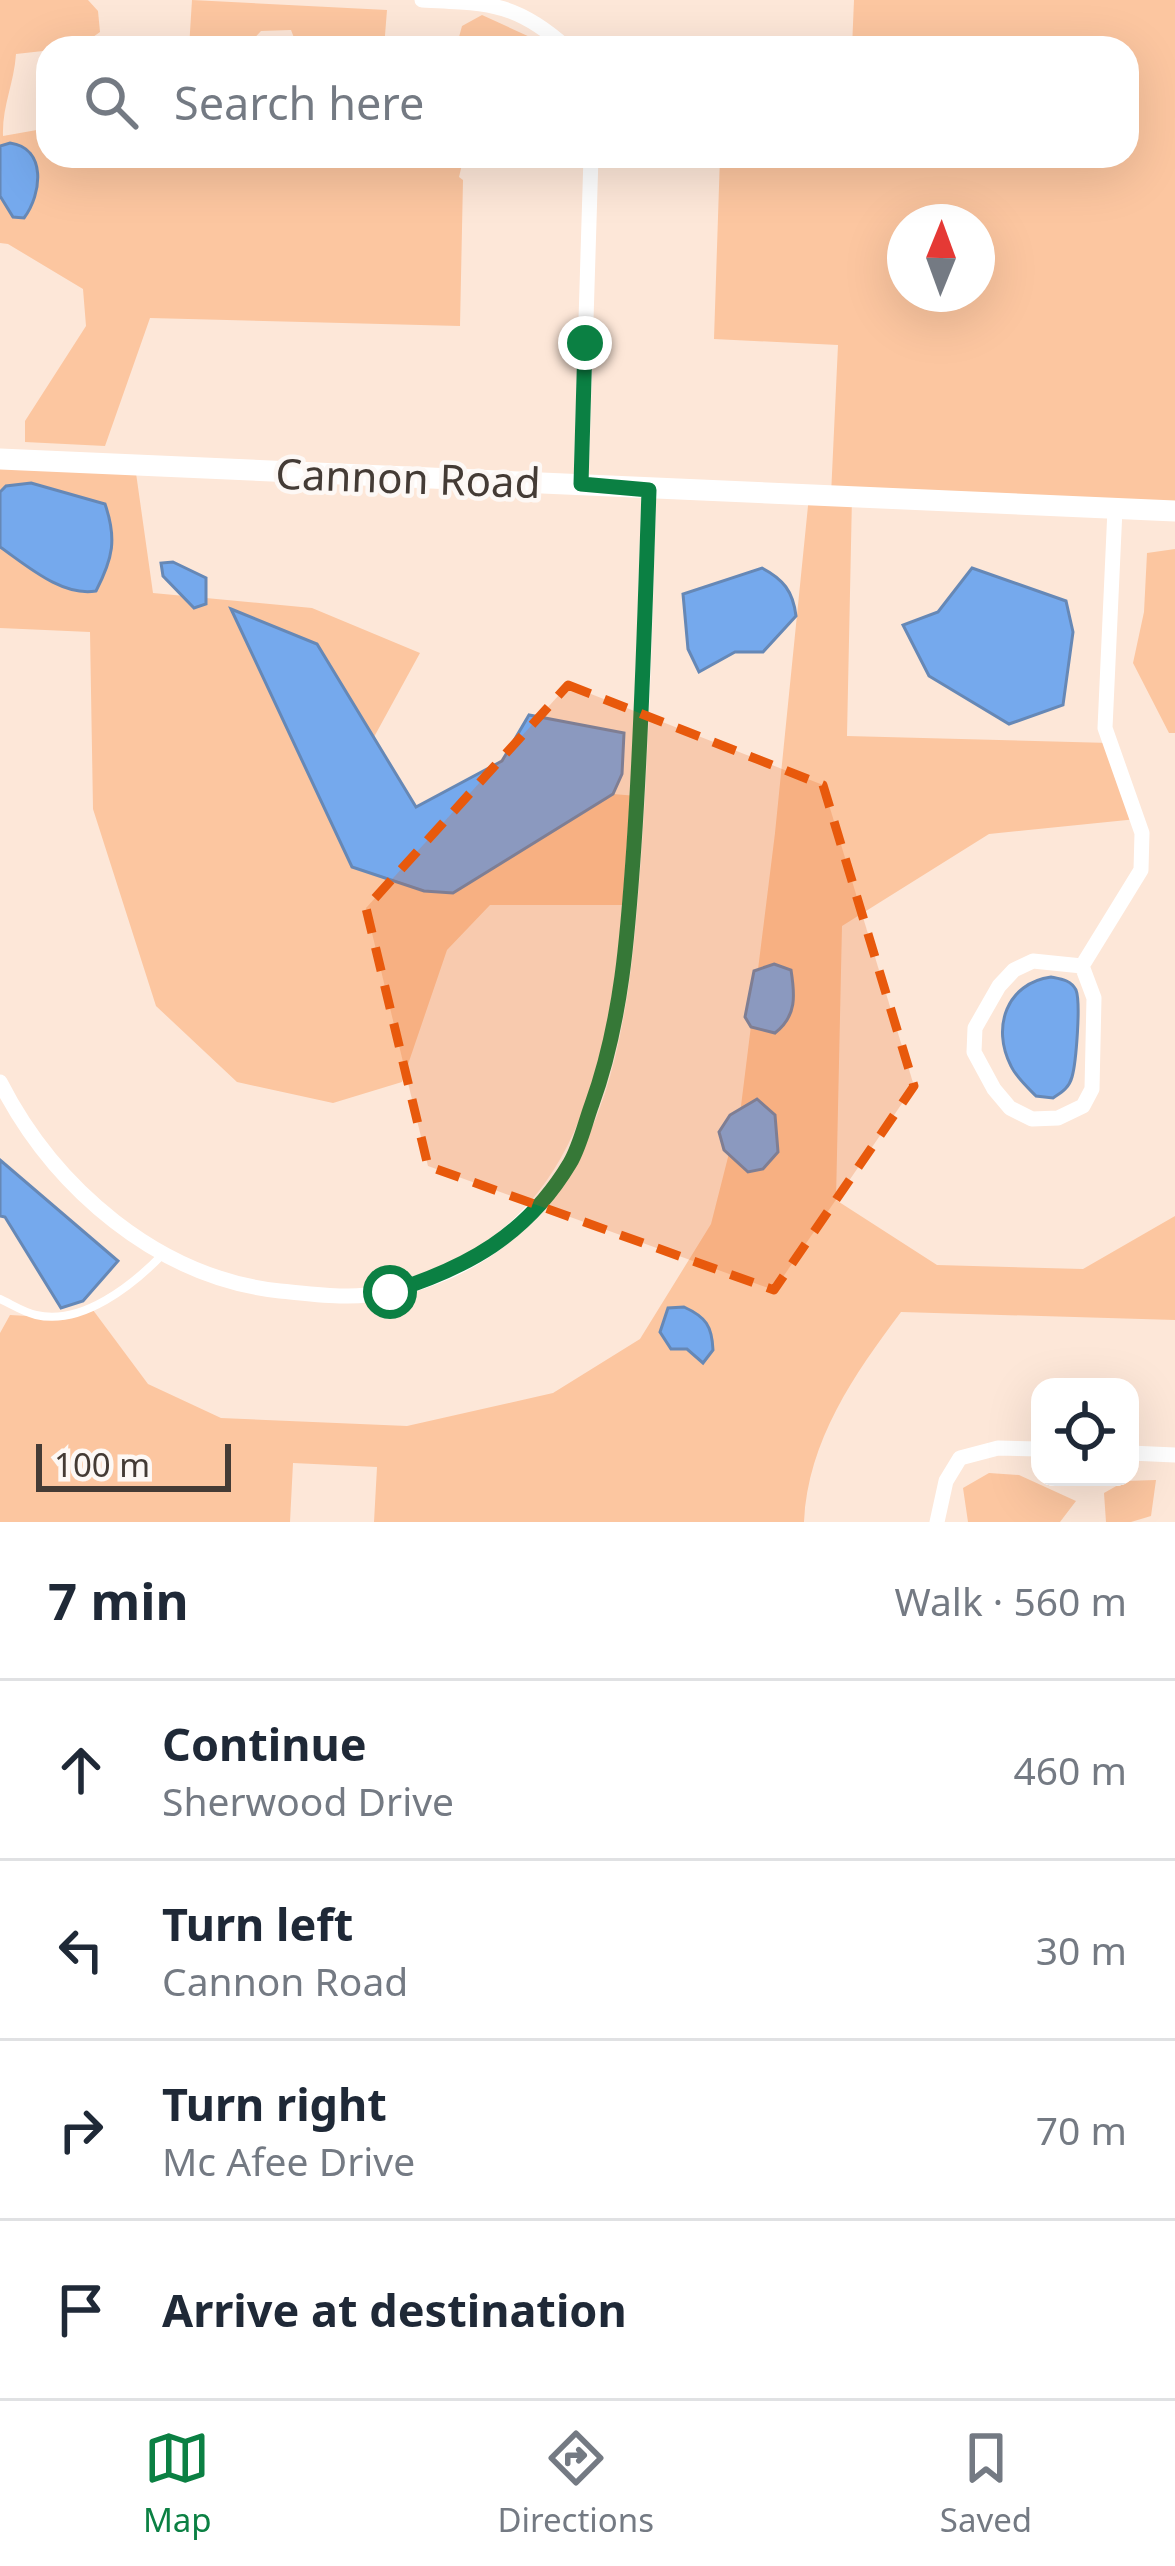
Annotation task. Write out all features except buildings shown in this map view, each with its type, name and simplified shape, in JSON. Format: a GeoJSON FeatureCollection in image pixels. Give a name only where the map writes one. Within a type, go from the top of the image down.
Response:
{"type":"FeatureCollection","features":[{"type":"Feature","properties":{"kind":"main road","name":"Cannon Road"},"geometry":{"type":"LineString","coordinates":[[0,459],[1175,511]]}},
{"type":"Feature","properties":{"kind":"street"},"geometry":{"type":"LineString","coordinates":[[422,0],[501,7],[538,22],[554,36]]}},
{"type":"Feature","properties":{"kind":"street"},"geometry":{"type":"LineString","coordinates":[[581,484],[591,168]]}},
{"type":"Feature","properties":{"kind":"street"},"geometry":{"type":"LineString","coordinates":[[0,1082],[41,1150],[77,1190],[126,1231],[223,1278],[272,1290],[344,1297],[390,1292],[475,1259],[512,1232],[544,1200],[572,1160],[608,1060],[625,954],[640,754],[649,490]]}},
{"type":"Feature","properties":{"kind":"street"},"geometry":{"type":"LineString","coordinates":[[1082,966],[1141,870],[1142,833],[1105,728],[1115,509]]}},
{"type":"Feature","properties":{"kind":"street"},"geometry":{"type":"LineString","coordinates":[[1033,961],[1082,966],[1094,998],[1092,1089],[1083,1106],[1058,1118],[1032,1119],[1010,1108],[994,1089],[974,1052],[975,1028],[1014,970],[1033,961]]}},
{"type":"Feature","properties":{"kind":"street"},"geometry":{"type":"LineString","coordinates":[[937,1522],[946,1481],[960,1458],[998,1448],[1031,1450]]}},
{"type":"Feature","properties":{"kind":"street"},"geometry":{"type":"LineString","coordinates":[[1139,1453],[1175,1455]]}},
{"type":"Feature","properties":{"kind":"lane"},"geometry":{"type":"LineString","coordinates":[[0,1299],[32,1315],[63,1318],[140,1278],[164,1253]]}},
{"type":"Feature","properties":{"kind":"highlighted area"},"geometry":{"type":"Polygon","coordinates":[[[568,685],[823,785],[914,1086],[774,1290],[428,1166],[366,908],[568,685]]]}},
{"type":"Feature","properties":{"kind":"shaded area"},"geometry":{"type":"Polygon","coordinates":[[[0,0],[88,0],[98,11],[100,32],[94,36],[36,36],[36,52],[16,54],[3,136],[36,130],[36,168],[461,168],[460,326],[150,318],[105,446],[25,442],[25,421],[86,326],[83,289],[0,243],[0,196],[13,217],[10,143],[0,146],[0,0]]]}},
{"type":"Feature","properties":{"kind":"shaded area"},"geometry":{"type":"Polygon","coordinates":[[[192,0],[387,10],[385,36],[293,36],[291,30],[261,31],[256,36],[190,36],[192,0]]]}},
{"type":"Feature","properties":{"kind":"shaded area"},"geometry":{"type":"Polygon","coordinates":[[[854,0],[1175,0],[1175,511],[852,497],[847,736],[1110,743],[1137,819],[989,834],[842,926],[836,1200],[937,1265],[1083,1269],[1175,1216],[1175,1320],[901,1312],[836,1410],[814,1463],[804,1522],[374,1522],[377,1467],[293,1463],[290,1522],[0,1522],[0,1333],[10,1315],[63,1318],[90,1306],[148,1384],[221,1418],[407,1426],[553,1393],[640,1339],[711,1224],[741,1106],[809,496],[831,495],[838,345],[714,339],[720,168],[1139,168],[1139,36],[852,36],[854,0]]]}},
{"type":"Feature","properties":{"kind":"shaded area"},"geometry":{"type":"Polygon","coordinates":[[[482,15],[528,36],[459,36],[462,26],[482,15]]]}},
{"type":"Feature","properties":{"kind":"shaded area"},"geometry":{"type":"Polygon","coordinates":[[[0,459],[135,466],[153,593],[312,608],[420,653],[374,737],[317,644],[231,610],[453,893],[613,794],[637,796],[630,905],[490,905],[447,950],[402,1082],[333,1103],[237,1082],[156,1006],[93,809],[90,632],[0,628],[0,459]]]}},
{"type":"Feature","properties":{"kind":"shaded area"},"geometry":{"type":"Polygon","coordinates":[[[1175,549],[1175,733],[1169,733],[1133,663],[1144,612],[1147,553],[1175,549]]]}},
{"type":"Feature","properties":{"kind":"shaded area"},"geometry":{"type":"Polygon","coordinates":[[[989,1473],[1019,1475],[1031,1480],[1031,1486],[1043,1486],[1076,1501],[1060,1522],[968,1522],[963,1488],[989,1473]]]}},
{"type":"Feature","properties":{"kind":"shaded area"},"geometry":{"type":"Polygon","coordinates":[[[1156,1480],[1151,1516],[1106,1522],[1104,1493],[1116,1486],[1139,1486],[1139,1481],[1156,1480]]]}},
{"type":"Feature","properties":{"kind":"water"},"geometry":{"type":"Polygon","coordinates":[[[0,146],[22,147],[35,163],[35,197],[24,218],[13,217],[0,196],[0,146]]]}},
{"type":"Feature","properties":{"kind":"water"},"geometry":{"type":"Polygon","coordinates":[[[31,483],[105,504],[111,548],[96,591],[58,584],[0,547],[0,492],[6,486],[31,483]]]}},
{"type":"Feature","properties":{"kind":"water"},"geometry":{"type":"Polygon","coordinates":[[[173,562],[206,578],[206,604],[194,608],[163,576],[161,563],[173,562]]]}},
{"type":"Feature","properties":{"kind":"water"},"geometry":{"type":"Polygon","coordinates":[[[762,568],[786,587],[796,616],[763,652],[735,652],[699,672],[688,649],[683,594],[762,568]]]}},
{"type":"Feature","properties":{"kind":"water"},"geometry":{"type":"Polygon","coordinates":[[[972,568],[1066,601],[1073,632],[1063,705],[1009,724],[929,676],[903,625],[938,612],[972,568]]]}},
{"type":"Feature","properties":{"kind":"water"},"geometry":{"type":"Polygon","coordinates":[[[231,609],[317,644],[416,807],[502,761],[529,715],[624,733],[622,774],[613,794],[453,893],[424,891],[352,867],[231,609]]]}},
{"type":"Feature","properties":{"kind":"water"},"geometry":{"type":"Polygon","coordinates":[[[774,964],[791,970],[793,996],[791,1012],[775,1033],[751,1027],[745,1017],[754,971],[774,964]]]}},
{"type":"Feature","properties":{"kind":"water"},"geometry":{"type":"Polygon","coordinates":[[[1051,977],[1074,987],[1078,1007],[1072,1077],[1053,1098],[1036,1096],[1019,1078],[1003,1036],[1003,1022],[1014,998],[1023,988],[1051,977]]]}},
{"type":"Feature","properties":{"kind":"water"},"geometry":{"type":"Polygon","coordinates":[[[757,1099],[775,1115],[778,1152],[763,1169],[748,1172],[724,1150],[719,1132],[730,1115],[757,1099]]]}},
{"type":"Feature","properties":{"kind":"water"},"geometry":{"type":"Polygon","coordinates":[[[0,1160],[118,1261],[83,1301],[61,1308],[5,1217],[0,1216],[0,1160]]]}},
{"type":"Feature","properties":{"kind":"water"},"geometry":{"type":"Polygon","coordinates":[[[684,1307],[709,1328],[713,1350],[703,1363],[687,1349],[671,1349],[660,1332],[668,1308],[684,1307]]]}},
{"type":"Feature","properties":{"kind":"route"},"geometry":{"type":"LineString","coordinates":[[390,1292],[475,1259],[544,1200],[572,1160],[608,1060],[630,905],[649,490],[581,484],[585,343]]}}]}
